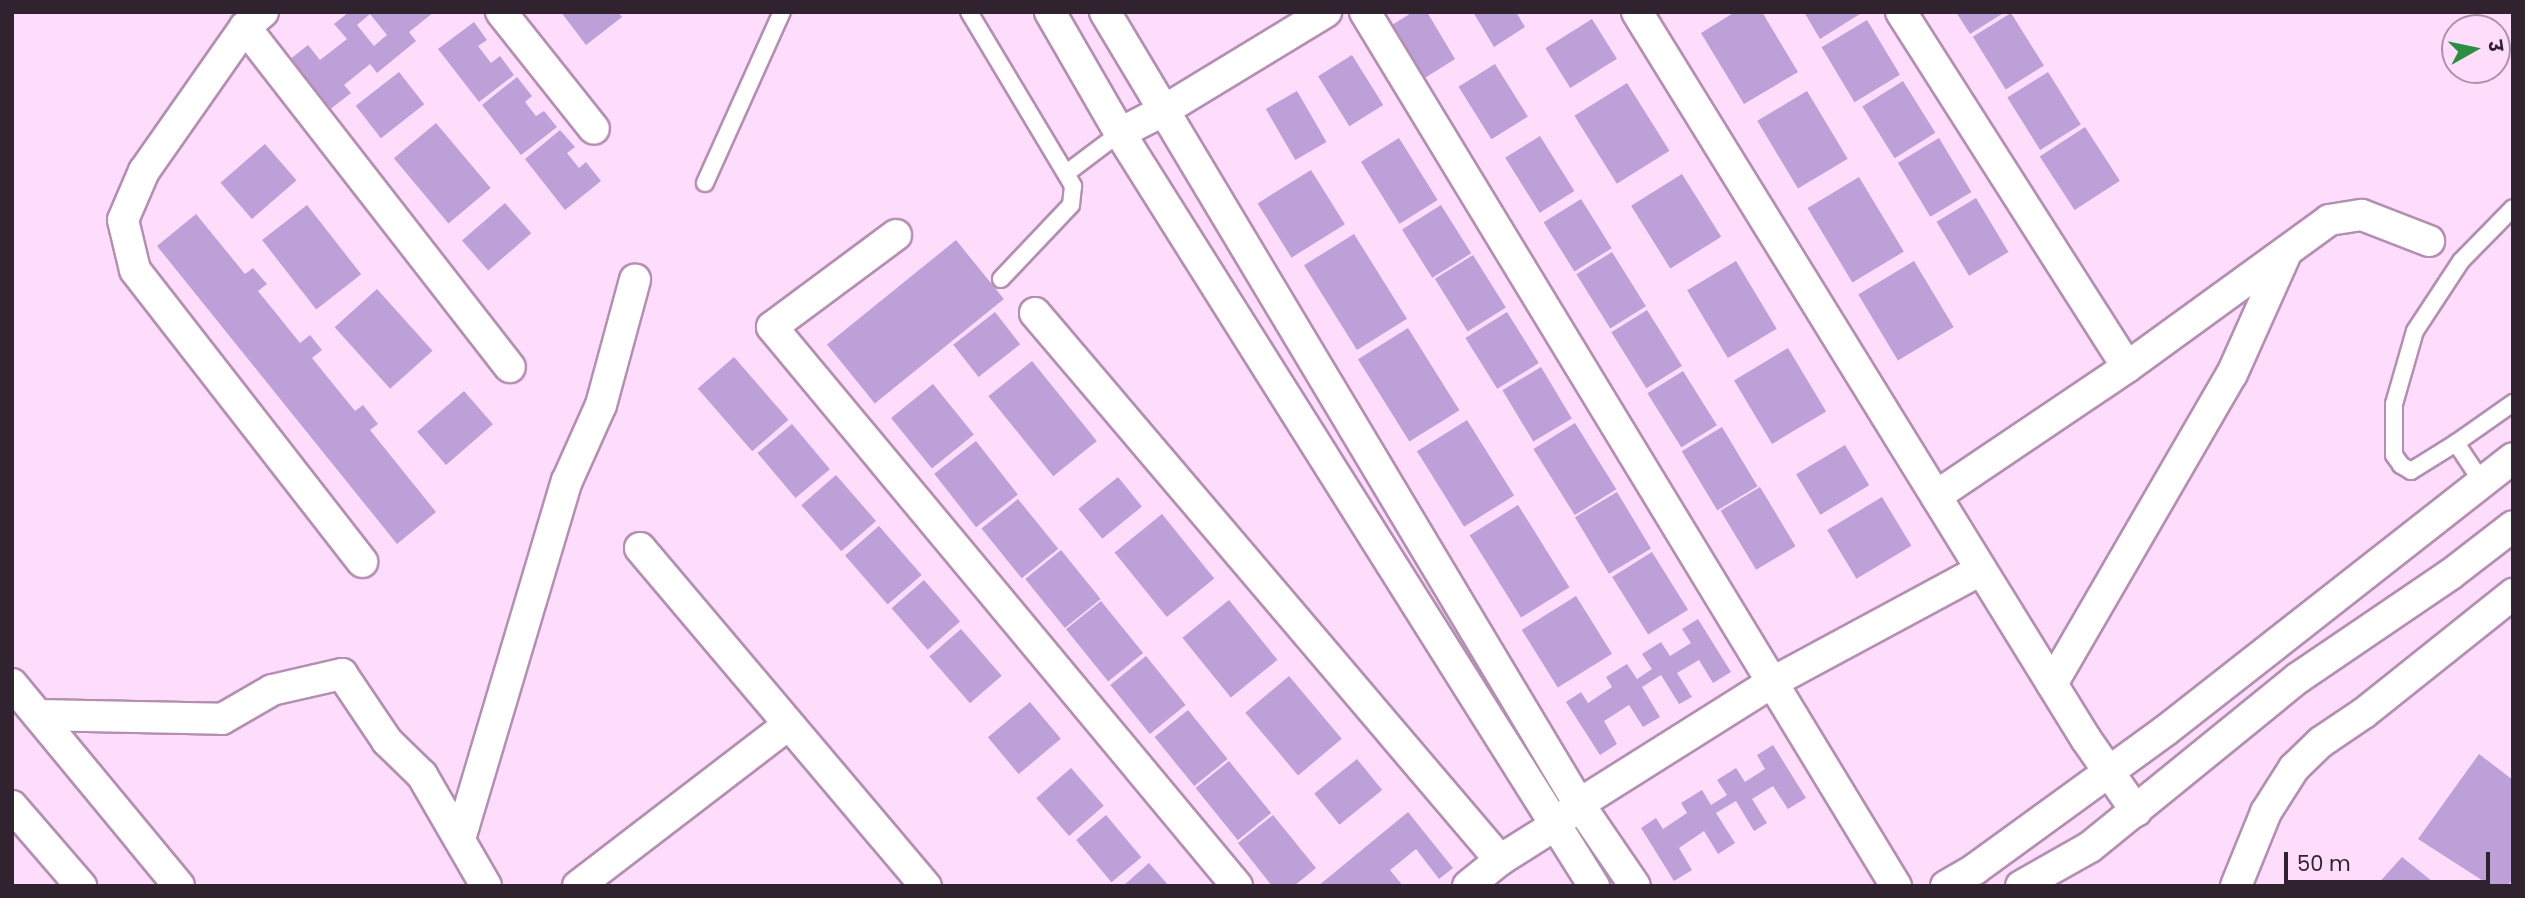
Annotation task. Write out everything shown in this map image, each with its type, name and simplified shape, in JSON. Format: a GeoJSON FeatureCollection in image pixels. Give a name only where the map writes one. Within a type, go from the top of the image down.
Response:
{"type":"FeatureCollection","features":[{"type":"Feature","properties":{"kind":"street"},"geometry":{"type":"LineString","coordinates":[[501,12],[594,129]]}},
{"type":"Feature","properties":{"kind":"street"},"geometry":{"type":"LineString","coordinates":[[1050,12],[1120,133],[1594,886]]}},
{"type":"Feature","properties":{"kind":"street"},"geometry":{"type":"LineString","coordinates":[[1105,12],[1579,804],[1634,886]]}},
{"type":"Feature","properties":{"kind":"street"},"geometry":{"type":"LineString","coordinates":[[1120,133],[1163,111],[1326,12]]}},
{"type":"Feature","properties":{"kind":"street"},"geometry":{"type":"LineString","coordinates":[[1365,12],[1896,886]]}},
{"type":"Feature","properties":{"kind":"street"},"geometry":{"type":"LineString","coordinates":[[1637,12],[2108,774],[2136,811]]}},
{"type":"Feature","properties":{"kind":"street"},"geometry":{"type":"LineString","coordinates":[[1901,12],[2127,367]]}},
{"type":"Feature","properties":{"kind":"street"},"geometry":{"type":"LineString","coordinates":[[362,562],[135,270],[123,220],[144,170],[254,20],[510,367]]}},
{"type":"Feature","properties":{"kind":"street"},"geometry":{"type":"LineString","coordinates":[[1936,496],[2127,367],[2329,220],[2361,215],[2429,242]]}},
{"type":"Feature","properties":{"kind":"street"},"geometry":{"type":"LineString","coordinates":[[895,235],[772,327],[1237,886]]}},
{"type":"Feature","properties":{"kind":"street"},"geometry":{"type":"LineString","coordinates":[[2052,684],[2232,374],[2288,250]]}},
{"type":"Feature","properties":{"kind":"street"},"geometry":{"type":"LineString","coordinates":[[460,839],[567,481],[601,405],[635,280]]}},
{"type":"Feature","properties":{"kind":"street"},"geometry":{"type":"LineString","coordinates":[[1035,313],[1500,860]]}},
{"type":"Feature","properties":{"kind":"street"},"geometry":{"type":"LineString","coordinates":[[1946,886],[1975,869],[2108,774],[2513,458]]}},
{"type":"Feature","properties":{"kind":"street"},"geometry":{"type":"LineString","coordinates":[[2021,886],[2090,847],[2298,678],[2451,574],[2513,526]]}},
{"type":"Feature","properties":{"kind":"street"},"geometry":{"type":"LineString","coordinates":[[640,548],[926,886]]}},
{"type":"Feature","properties":{"kind":"street"},"geometry":{"type":"LineString","coordinates":[[1468,886],[1500,860],[1554,826],[1579,804],[1771,682],[1981,570]]}},
{"type":"Feature","properties":{"kind":"street"},"geometry":{"type":"LineString","coordinates":[[2236,886],[2266,812],[2294,768],[2320,741],[2364,713],[2513,594]]}},
{"type":"Feature","properties":{"kind":"street"},"geometry":{"type":"LineString","coordinates":[[38,715],[222,719],[272,690],[342,674],[387,741],[422,775],[486,886]]}},
{"type":"Feature","properties":{"kind":"street"},"geometry":{"type":"LineString","coordinates":[[12,684],[179,886]]}},
{"type":"Feature","properties":{"kind":"street"},"geometry":{"type":"LineString","coordinates":[[578,886],[788,725]]}},
{"type":"Feature","properties":{"kind":"street"},"geometry":{"type":"LineString","coordinates":[[12,806],[81,886]]}},
{"type":"Feature","properties":{"kind":"lane"},"geometry":{"type":"LineString","coordinates":[[705,183],[782,12]]}},
{"type":"Feature","properties":{"kind":"lane"},"geometry":{"type":"LineString","coordinates":[[970,12],[1068,172],[1073,186],[1072,205],[1001,279]]}},
{"type":"Feature","properties":{"kind":"lane"},"geometry":{"type":"LineString","coordinates":[[1068,172],[1120,133]]}},
{"type":"Feature","properties":{"kind":"lane"},"geometry":{"type":"LineString","coordinates":[[2513,208],[2461,261],[2416,331],[2394,404],[2394,455],[2411,471],[2513,402]]}},
{"type":"Feature","properties":{"kind":"lane"},"geometry":{"type":"LineString","coordinates":[[2456,443],[2482,482]]}},
{"type":"Feature","properties":{"kind":"building"},"geometry":{"type":"Polygon","coordinates":[[[349,12],[434,12],[409,32],[416,41],[377,73],[370,64],[344,85],[351,93],[328,111],[289,60],[308,45],[320,60],[347,39],[334,24],[349,12]],[[370,14],[357,25],[374,46],[387,35],[370,14]]]}},
{"type":"Feature","properties":{"kind":"building"},"geometry":{"type":"Polygon","coordinates":[[[561,12],[618,12],[622,17],[586,45],[561,12]]]}},
{"type":"Feature","properties":{"kind":"building"},"geometry":{"type":"Polygon","coordinates":[[[1413,12],[1427,12],[1455,59],[1420,81],[1387,28],[1413,12]]]}},
{"type":"Feature","properties":{"kind":"building"},"geometry":{"type":"Polygon","coordinates":[[[1473,12],[1516,12],[1525,27],[1494,47],[1473,12]]]}},
{"type":"Feature","properties":{"kind":"building"},"geometry":{"type":"Polygon","coordinates":[[[1735,12],[1762,12],[1798,72],[1744,104],[1701,33],[1735,12]]]}},
{"type":"Feature","properties":{"kind":"building"},"geometry":{"type":"Polygon","coordinates":[[[1804,12],[1863,12],[1820,39],[1804,12]]]}},
{"type":"Feature","properties":{"kind":"building"},"geometry":{"type":"Polygon","coordinates":[[[1956,12],[2005,12],[1970,34],[1956,12]]]}},
{"type":"Feature","properties":{"kind":"building"},"geometry":{"type":"Polygon","coordinates":[[[2011,13],[2044,66],[2006,89],[1973,37],[2011,13]]]}},
{"type":"Feature","properties":{"kind":"building"},"geometry":{"type":"Polygon","coordinates":[[[1592,19],[1617,59],[1570,88],[1545,48],[1592,19]]]}},
{"type":"Feature","properties":{"kind":"building"},"geometry":{"type":"Polygon","coordinates":[[[1867,20],[1900,75],[1855,102],[1822,47],[1867,20]]]}},
{"type":"Feature","properties":{"kind":"building"},"geometry":{"type":"Polygon","coordinates":[[[474,22],[487,40],[478,46],[491,63],[500,56],[514,75],[479,102],[438,49],[474,22]]]}},
{"type":"Feature","properties":{"kind":"building"},"geometry":{"type":"Polygon","coordinates":[[[1352,55],[1383,105],[1349,126],[1318,76],[1352,55]]]}},
{"type":"Feature","properties":{"kind":"building"},"geometry":{"type":"Polygon","coordinates":[[[1495,64],[1528,117],[1491,139],[1459,87],[1495,64]]]}},
{"type":"Feature","properties":{"kind":"building"},"geometry":{"type":"Polygon","coordinates":[[[399,72],[424,104],[381,138],[356,106],[399,72]]]}},
{"type":"Feature","properties":{"kind":"building"},"geometry":{"type":"Polygon","coordinates":[[[2048,72],[2081,125],[2040,150],[2007,97],[2048,72]]]}},
{"type":"Feature","properties":{"kind":"building"},"geometry":{"type":"Polygon","coordinates":[[[517,77],[532,96],[525,102],[536,116],[544,111],[557,127],[521,155],[482,105],[517,77]]]}},
{"type":"Feature","properties":{"kind":"building"},"geometry":{"type":"Polygon","coordinates":[[[1903,81],[1935,133],[1895,158],[1862,106],[1903,81]]]}},
{"type":"Feature","properties":{"kind":"building"},"geometry":{"type":"Polygon","coordinates":[[[1627,83],[1669,151],[1617,184],[1574,116],[1627,83]]]}},
{"type":"Feature","properties":{"kind":"building"},"geometry":{"type":"Polygon","coordinates":[[[1297,91],[1326,142],[1295,160],[1266,109],[1297,91]]]}},
{"type":"Feature","properties":{"kind":"building"},"geometry":{"type":"Polygon","coordinates":[[[1807,91],[1848,159],[1798,189],[1757,121],[1807,91]]]}},
{"type":"Feature","properties":{"kind":"building"},"geometry":{"type":"Polygon","coordinates":[[[436,123],[491,188],[449,223],[394,158],[436,123]]]}},
{"type":"Feature","properties":{"kind":"building"},"geometry":{"type":"Polygon","coordinates":[[[2085,127],[2120,181],[2075,210],[2040,156],[2085,127]]]}},
{"type":"Feature","properties":{"kind":"building"},"geometry":{"type":"Polygon","coordinates":[[[560,130],[575,147],[567,153],[579,168],[586,162],[601,181],[565,210],[525,159],[560,130]]]}},
{"type":"Feature","properties":{"kind":"building"},"geometry":{"type":"Polygon","coordinates":[[[1540,136],[1574,191],[1540,213],[1505,158],[1540,136]]]}},
{"type":"Feature","properties":{"kind":"building"},"geometry":{"type":"Polygon","coordinates":[[[1399,138],[1438,200],[1400,224],[1361,162],[1399,138]]]}},
{"type":"Feature","properties":{"kind":"building"},"geometry":{"type":"Polygon","coordinates":[[[1939,138],[1971,192],[1930,217],[1898,163],[1939,138]]]}},
{"type":"Feature","properties":{"kind":"building"},"geometry":{"type":"Polygon","coordinates":[[[265,144],[296,180],[252,219],[220,183],[265,144]]]}},
{"type":"Feature","properties":{"kind":"building"},"geometry":{"type":"Polygon","coordinates":[[[1311,170],[1345,224],[1291,258],[1258,203],[1311,170]]]}},
{"type":"Feature","properties":{"kind":"building"},"geometry":{"type":"Polygon","coordinates":[[[1682,174],[1721,237],[1670,269],[1631,206],[1682,174]]]}},
{"type":"Feature","properties":{"kind":"building"},"geometry":{"type":"Polygon","coordinates":[[[1859,177],[1904,252],[1852,282],[1808,208],[1859,177]]]}},
{"type":"Feature","properties":{"kind":"building"},"geometry":{"type":"Polygon","coordinates":[[[1976,198],[2008,252],[1969,276],[1937,222],[1976,198]]]}},
{"type":"Feature","properties":{"kind":"building"},"geometry":{"type":"Polygon","coordinates":[[[1581,199],[1612,248],[1574,272],[1544,222],[1581,199]]]}},
{"type":"Feature","properties":{"kind":"building"},"geometry":{"type":"Polygon","coordinates":[[[505,203],[531,233],[488,271],[462,240],[505,203]]]}},
{"type":"Feature","properties":{"kind":"building"},"geometry":{"type":"Polygon","coordinates":[[[307,205],[361,274],[316,309],[262,240],[307,205]]]}},
{"type":"Feature","properties":{"kind":"building"},"geometry":{"type":"Polygon","coordinates":[[[1441,205],[1471,253],[1432,278],[1402,229],[1441,205]]]}},
{"type":"Feature","properties":{"kind":"building"},"geometry":{"type":"Polygon","coordinates":[[[196,214],[245,274],[253,268],[267,284],[258,291],[300,343],[310,335],[322,350],[312,358],[355,411],[363,405],[378,424],[370,430],[436,512],[397,544],[157,246],[196,214]]]}},
{"type":"Feature","properties":{"kind":"building"},"geometry":{"type":"Polygon","coordinates":[[[1354,234],[1407,319],[1357,350],[1304,265],[1354,234]]]}},
{"type":"Feature","properties":{"kind":"building"},"geometry":{"type":"Polygon","coordinates":[[[956,240],[1004,299],[875,404],[827,344],[956,240]]]}},
{"type":"Feature","properties":{"kind":"building"},"geometry":{"type":"Polygon","coordinates":[[[1612,252],[1646,306],[1610,329],[1576,274],[1612,252]]]}},
{"type":"Feature","properties":{"kind":"building"},"geometry":{"type":"Polygon","coordinates":[[[1473,255],[1506,308],[1468,331],[1435,279],[1473,255]]]}},
{"type":"Feature","properties":{"kind":"building"},"geometry":{"type":"Polygon","coordinates":[[[1736,261],[1777,329],[1728,358],[1687,290],[1736,261]]]}},
{"type":"Feature","properties":{"kind":"building"},"geometry":{"type":"Polygon","coordinates":[[[1914,261],[1954,327],[1898,360],[1858,294],[1914,261]]]}},
{"type":"Feature","properties":{"kind":"building"},"geometry":{"type":"Polygon","coordinates":[[[377,289],[433,351],[390,389],[335,327],[377,289]]]}},
{"type":"Feature","properties":{"kind":"building"},"geometry":{"type":"Polygon","coordinates":[[[1647,310],[1682,366],[1646,388],[1611,332],[1647,310]]]}},
{"type":"Feature","properties":{"kind":"building"},"geometry":{"type":"Polygon","coordinates":[[[995,312],[1020,344],[978,377],[953,345],[995,312]]]}},
{"type":"Feature","properties":{"kind":"building"},"geometry":{"type":"Polygon","coordinates":[[[1507,312],[1539,363],[1497,389],[1465,338],[1507,312]]]}},
{"type":"Feature","properties":{"kind":"building"},"geometry":{"type":"Polygon","coordinates":[[[1408,328],[1459,410],[1409,442],[1358,359],[1408,328]]]}},
{"type":"Feature","properties":{"kind":"building"},"geometry":{"type":"Polygon","coordinates":[[[1788,348],[1826,411],[1772,444],[1734,380],[1788,348]]]}},
{"type":"Feature","properties":{"kind":"building"},"geometry":{"type":"Polygon","coordinates":[[[734,357],[788,420],[752,451],[698,388],[734,357]]]}},
{"type":"Feature","properties":{"kind":"building"},"geometry":{"type":"Polygon","coordinates":[[[1032,361],[1097,441],[1053,476],[988,396],[1032,361]]]}},
{"type":"Feature","properties":{"kind":"building"},"geometry":{"type":"Polygon","coordinates":[[[1541,367],[1572,418],[1533,442],[1502,390],[1541,367]]]}},
{"type":"Feature","properties":{"kind":"building"},"geometry":{"type":"Polygon","coordinates":[[[1683,371],[1717,425],[1681,448],[1647,393],[1683,371]]]}},
{"type":"Feature","properties":{"kind":"building"},"geometry":{"type":"Polygon","coordinates":[[[933,384],[974,435],[932,468],[891,418],[933,384]]]}},
{"type":"Feature","properties":{"kind":"building"},"geometry":{"type":"Polygon","coordinates":[[[464,391],[493,424],[446,465],[417,432],[464,391]]]}},
{"type":"Feature","properties":{"kind":"building"},"geometry":{"type":"Polygon","coordinates":[[[1467,420],[1514,495],[1464,527],[1417,451],[1467,420]]]}},
{"type":"Feature","properties":{"kind":"building"},"geometry":{"type":"Polygon","coordinates":[[[1575,423],[1616,489],[1575,515],[1533,449],[1575,423]]]}},
{"type":"Feature","properties":{"kind":"building"},"geometry":{"type":"Polygon","coordinates":[[[792,424],[830,469],[795,498],[758,453],[792,424]]]}},
{"type":"Feature","properties":{"kind":"building"},"geometry":{"type":"Polygon","coordinates":[[[1722,427],[1758,486],[1717,510],[1682,451],[1722,427]]]}},
{"type":"Feature","properties":{"kind":"building"},"geometry":{"type":"Polygon","coordinates":[[[976,441],[1018,495],[976,527],[934,474],[976,441]]]}},
{"type":"Feature","properties":{"kind":"building"},"geometry":{"type":"Polygon","coordinates":[[[1845,445],[1869,485],[1820,515],[1796,474],[1845,445]]]}},
{"type":"Feature","properties":{"kind":"building"},"geometry":{"type":"Polygon","coordinates":[[[836,475],[876,521],[841,551],[801,505],[836,475]]]}},
{"type":"Feature","properties":{"kind":"building"},"geometry":{"type":"Polygon","coordinates":[[[1118,477],[1142,507],[1102,539],[1078,509],[1118,477]]]}},
{"type":"Feature","properties":{"kind":"building"},"geometry":{"type":"Polygon","coordinates":[[[1760,487],[1796,546],[1756,570],[1721,511],[1760,487]]]}},
{"type":"Feature","properties":{"kind":"building"},"geometry":{"type":"Polygon","coordinates":[[[1617,492],[1651,549],[1609,574],[1575,517],[1617,492]]]}},
{"type":"Feature","properties":{"kind":"building"},"geometry":{"type":"Polygon","coordinates":[[[1882,497],[1911,546],[1856,579],[1827,530],[1882,497]]]}},
{"type":"Feature","properties":{"kind":"building"},"geometry":{"type":"Polygon","coordinates":[[[1018,499],[1058,549],[1022,578],[981,529],[1018,499]]]}},
{"type":"Feature","properties":{"kind":"building"},"geometry":{"type":"Polygon","coordinates":[[[1518,505],[1569,587],[1521,617],[1470,535],[1518,505]]]}},
{"type":"Feature","properties":{"kind":"building"},"geometry":{"type":"Polygon","coordinates":[[[1162,514],[1214,579],[1167,617],[1115,552],[1162,514]]]}},
{"type":"Feature","properties":{"kind":"building"},"geometry":{"type":"Polygon","coordinates":[[[879,526],[922,575],[888,605],[845,556],[879,526]]]}},
{"type":"Feature","properties":{"kind":"building"},"geometry":{"type":"Polygon","coordinates":[[[1061,550],[1101,599],[1065,628],[1025,579],[1061,550]]]}},
{"type":"Feature","properties":{"kind":"building"},"geometry":{"type":"Polygon","coordinates":[[[1652,552],[1688,610],[1648,635],[1612,577],[1652,552]]]}},
{"type":"Feature","properties":{"kind":"building"},"geometry":{"type":"Polygon","coordinates":[[[924,580],[960,622],[928,650],[892,608],[924,580]]]}},
{"type":"Feature","properties":{"kind":"building"},"geometry":{"type":"Polygon","coordinates":[[[1576,596],[1612,654],[1558,688],[1522,630],[1576,596]]]}},
{"type":"Feature","properties":{"kind":"building"},"geometry":{"type":"Polygon","coordinates":[[[1229,600],[1277,660],[1231,698],[1182,638],[1229,600]]]}},
{"type":"Feature","properties":{"kind":"building"},"geometry":{"type":"Polygon","coordinates":[[[1101,601],[1143,653],[1108,681],[1066,629],[1101,601]]]}},
{"type":"Feature","properties":{"kind":"building"},"geometry":{"type":"Polygon","coordinates":[[[1698,619],[1731,672],[1713,683],[1699,660],[1677,673],[1692,697],[1679,704],[1661,675],[1642,687],[1660,717],[1643,727],[1629,705],[1604,721],[1617,744],[1600,755],[1566,702],[1581,692],[1588,703],[1612,687],[1606,677],[1627,664],[1637,679],[1652,669],[1642,654],[1661,642],[1670,656],[1691,643],[1682,629],[1698,619]]]}},
{"type":"Feature","properties":{"kind":"building"},"geometry":{"type":"Polygon","coordinates":[[[961,629],[1002,676],[970,703],[929,657],[961,629]]]}},
{"type":"Feature","properties":{"kind":"building"},"geometry":{"type":"Polygon","coordinates":[[[1146,656],[1186,705],[1150,734],[1110,685],[1146,656]]]}},
{"type":"Feature","properties":{"kind":"building"},"geometry":{"type":"Polygon","coordinates":[[[1289,676],[1342,739],[1298,775],[1245,713],[1289,676]]]}},
{"type":"Feature","properties":{"kind":"building"},"geometry":{"type":"Polygon","coordinates":[[[1030,702],[1061,739],[1019,774],[988,737],[1030,702]]]}},
{"type":"Feature","properties":{"kind":"building"},"geometry":{"type":"Polygon","coordinates":[[[1188,710],[1228,759],[1194,786],[1155,737],[1188,710]]]}},
{"type":"Feature","properties":{"kind":"building"},"geometry":{"type":"Polygon","coordinates":[[[1773,745],[1806,798],[1788,809],[1773,786],[1752,799],[1767,823],[1754,831],[1736,801],[1716,813],[1735,843],[1718,854],[1704,831],[1679,848],[1692,870],[1674,881],[1641,828],[1656,818],[1663,829],[1687,813],[1681,803],[1702,790],[1711,805],[1727,795],[1717,780],[1736,768],[1745,782],[1765,769],[1757,755],[1773,745]]]}},
{"type":"Feature","properties":{"kind":"building"},"geometry":{"type":"Polygon","coordinates":[[[2479,754],[2513,780],[2513,878],[2508,886],[2491,886],[2418,839],[2479,754]]]}},
{"type":"Feature","properties":{"kind":"building"},"geometry":{"type":"Polygon","coordinates":[[[1357,759],[1382,790],[1339,825],[1314,794],[1357,759]]]}},
{"type":"Feature","properties":{"kind":"building"},"geometry":{"type":"Polygon","coordinates":[[[1229,761],[1271,813],[1238,840],[1196,788],[1229,761]]]}},
{"type":"Feature","properties":{"kind":"building"},"geometry":{"type":"Polygon","coordinates":[[[1071,768],[1104,806],[1069,836],[1036,798],[1071,768]]]}},
{"type":"Feature","properties":{"kind":"building"},"geometry":{"type":"Polygon","coordinates":[[[1408,812],[1453,868],[1439,879],[1416,849],[1390,870],[1403,886],[1318,886],[1408,812]]]}},
{"type":"Feature","properties":{"kind":"building"},"geometry":{"type":"Polygon","coordinates":[[[1106,815],[1141,857],[1111,882],[1076,840],[1106,815]]]}},
{"type":"Feature","properties":{"kind":"building"},"geometry":{"type":"Polygon","coordinates":[[[1273,815],[1316,868],[1294,886],[1272,886],[1238,843],[1273,815]]]}},
{"type":"Feature","properties":{"kind":"building"},"geometry":{"type":"Polygon","coordinates":[[[2402,857],[2438,886],[2376,886],[2402,857]]]}},
{"type":"Feature","properties":{"kind":"building"},"geometry":{"type":"Polygon","coordinates":[[[1149,863],[1169,886],[1123,886],[1149,863]]]}}]}
